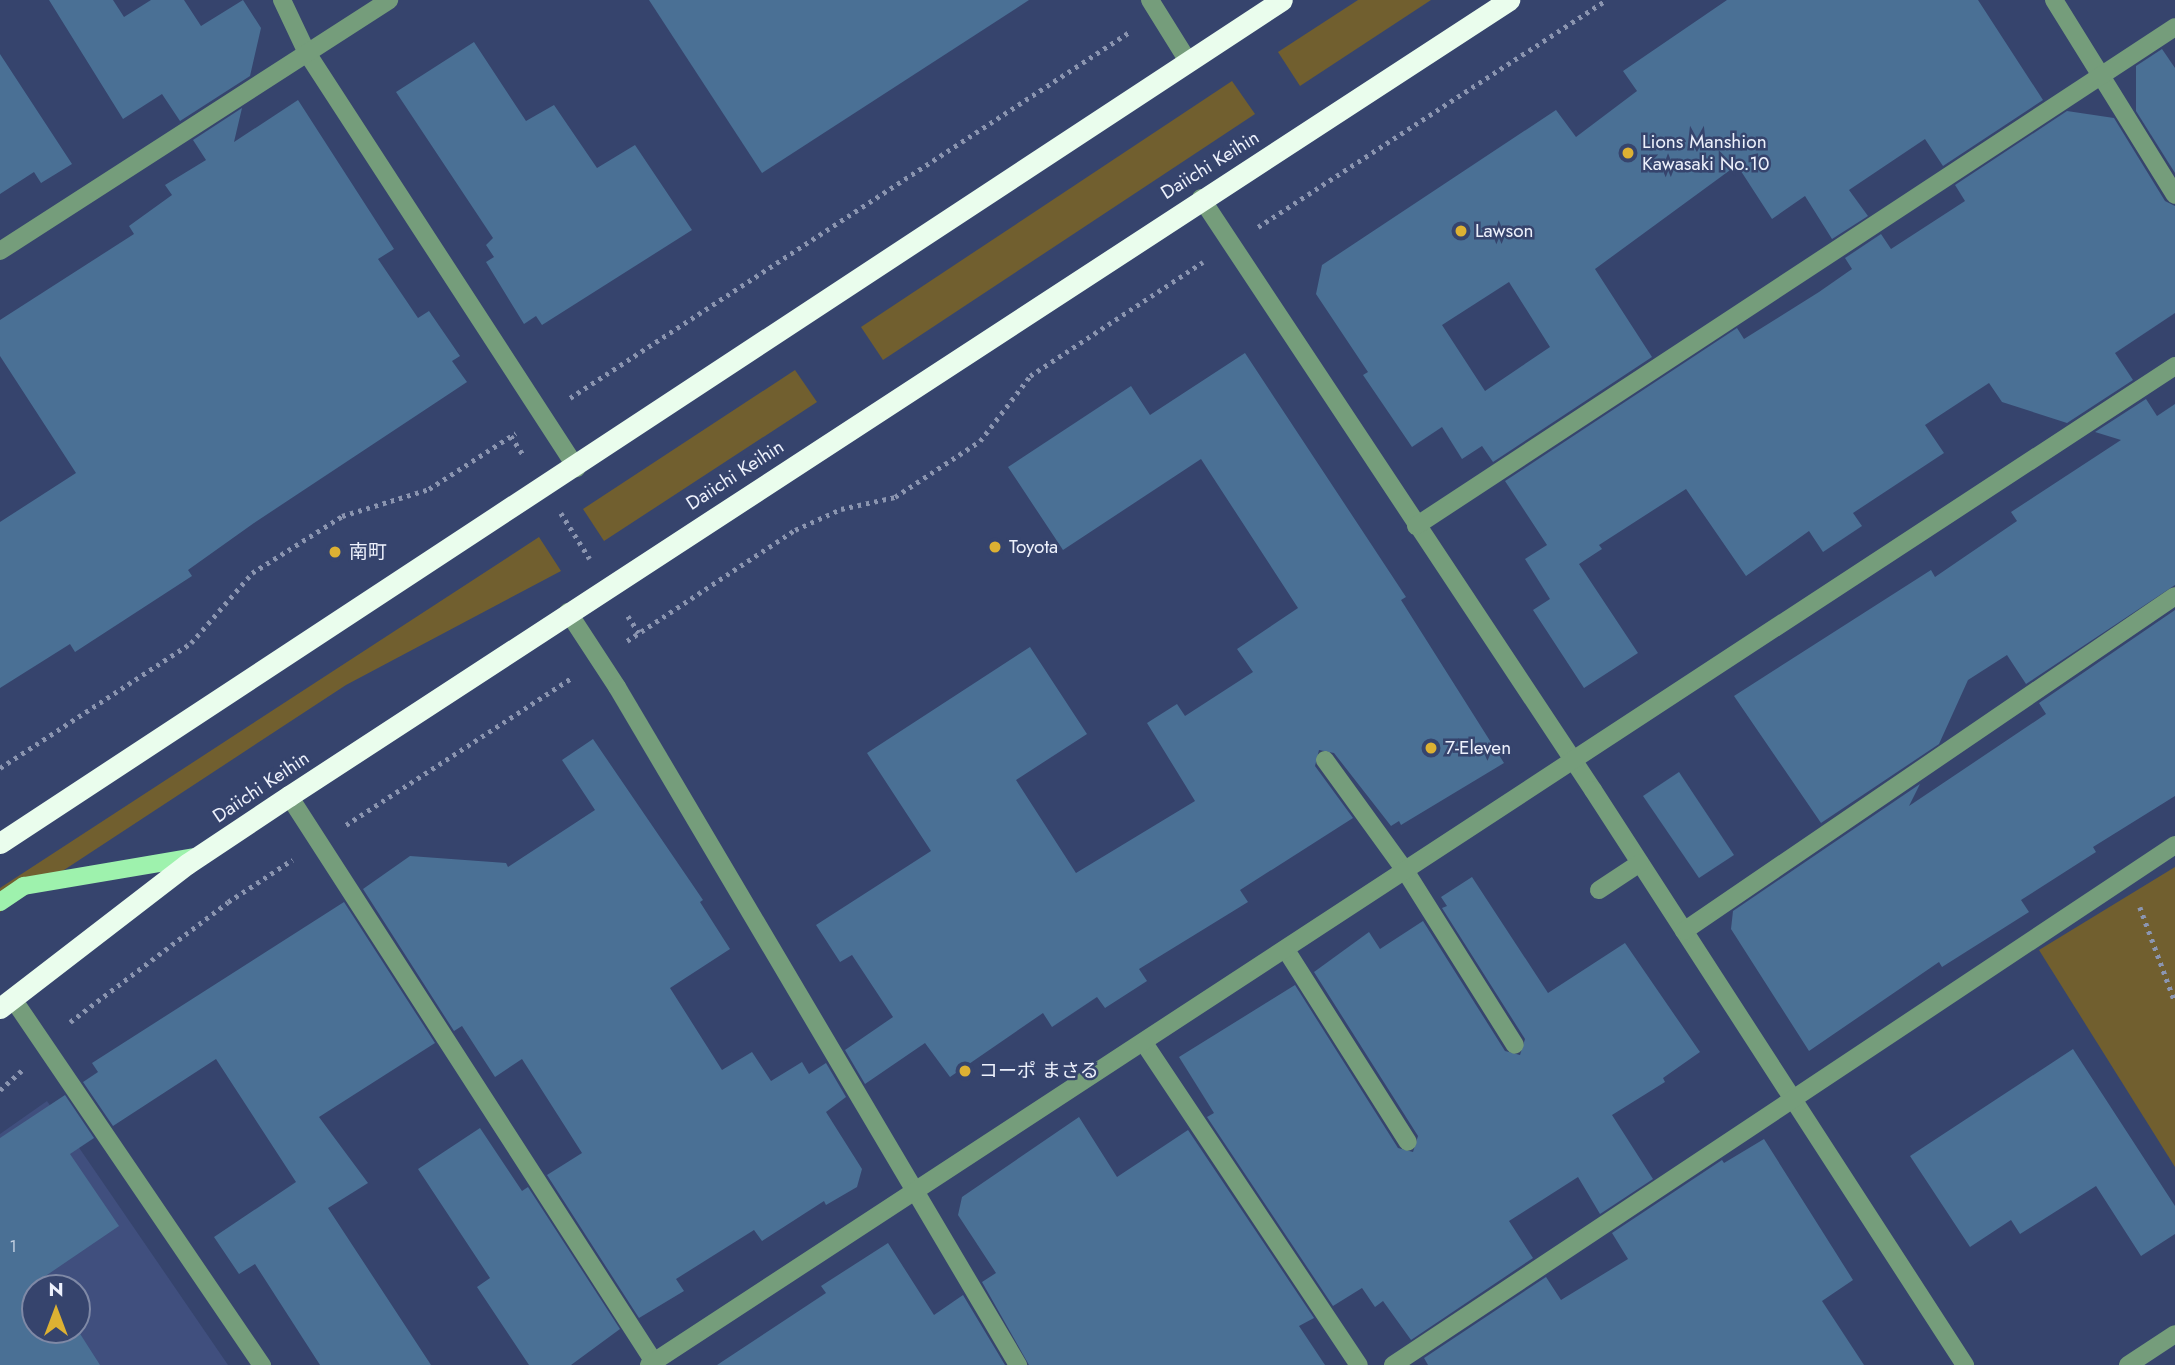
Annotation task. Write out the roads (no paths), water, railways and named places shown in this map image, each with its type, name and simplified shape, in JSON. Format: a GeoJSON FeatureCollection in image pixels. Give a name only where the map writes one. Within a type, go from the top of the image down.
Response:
{"type":"FeatureCollection","features":[{"type":"Feature","properties":{"kind":"highway"},"geometry":{"type":"LineString","coordinates":[[0,844],[576,468],[1282,0]]}},
{"type":"Feature","properties":{"kind":"highway","name":"Daiichi Keihin"},"geometry":{"type":"LineString","coordinates":[[7,1003],[200,856],[289,796],[1201,198],[1509,0]]}},
{"type":"Feature","properties":{"kind":"main road"},"geometry":{"type":"LineString","coordinates":[[0,902],[24,886],[200,856]]}},
{"type":"Feature","properties":{"kind":"street"},"geometry":{"type":"LineString","coordinates":[[282,0],[307,52],[576,468]]}},
{"type":"Feature","properties":{"kind":"street"},"geometry":{"type":"LineString","coordinates":[[0,251],[389,0]]}},
{"type":"Feature","properties":{"kind":"street"},"geometry":{"type":"LineString","coordinates":[[2054,0],[2175,195]]}},
{"type":"Feature","properties":{"kind":"street"},"geometry":{"type":"LineString","coordinates":[[1154,7],[1188,61]]}},
{"type":"Feature","properties":{"kind":"street"},"geometry":{"type":"LineString","coordinates":[[1416,526],[2175,27]]}},
{"type":"Feature","properties":{"kind":"street"},"geometry":{"type":"LineString","coordinates":[[1201,198],[1575,762],[1965,1365]]}},
{"type":"Feature","properties":{"kind":"street"},"geometry":{"type":"LineString","coordinates":[[289,796],[653,1364],[918,1193],[2175,366]]}},
{"type":"Feature","properties":{"kind":"street"},"geometry":{"type":"LineString","coordinates":[[1684,931],[2175,596]]}},
{"type":"Feature","properties":{"kind":"street"},"geometry":{"type":"LineString","coordinates":[[568,612],[600,660],[1018,1365]]}},
{"type":"Feature","properties":{"kind":"street"},"geometry":{"type":"LineString","coordinates":[[1325,760],[1405,872],[1515,1045]]}},
{"type":"Feature","properties":{"kind":"street"},"geometry":{"type":"LineString","coordinates":[[1393,1365],[2175,845]]}},
{"type":"Feature","properties":{"kind":"street"},"geometry":{"type":"LineString","coordinates":[[1599,890],[1640,863]]}},
{"type":"Feature","properties":{"kind":"street"},"geometry":{"type":"LineString","coordinates":[[1286,950],[1408,1142]]}},
{"type":"Feature","properties":{"kind":"street"},"geometry":{"type":"LineString","coordinates":[[7,1003],[262,1365]]}},
{"type":"Feature","properties":{"kind":"street"},"geometry":{"type":"LineString","coordinates":[[1144,1043],[1359,1365]]}},
{"type":"Feature","properties":{"kind":"street"},"geometry":{"type":"LineString","coordinates":[[2128,1365],[2175,1334]]}},
{"type":"Feature","properties":{"kind":"place","name":"Lions Manshion Kawasaki No.10"},"geometry":{"type":"Point","coordinates":[1628,153]}},
{"type":"Feature","properties":{"kind":"place","name":"Lawson"},"geometry":{"type":"Point","coordinates":[1461,231]}},
{"type":"Feature","properties":{"kind":"place","name":"Toyota"},"geometry":{"type":"Point","coordinates":[995,547]}},
{"type":"Feature","properties":{"kind":"place","name":"南町"},"geometry":{"type":"Point","coordinates":[335,552]}},
{"type":"Feature","properties":{"kind":"place","name":"7-Eleven"},"geometry":{"type":"Point","coordinates":[1431,748]}},
{"type":"Feature","properties":{"kind":"place","name":"コーポ まさる"},"geometry":{"type":"Point","coordinates":[965,1071]}}]}
